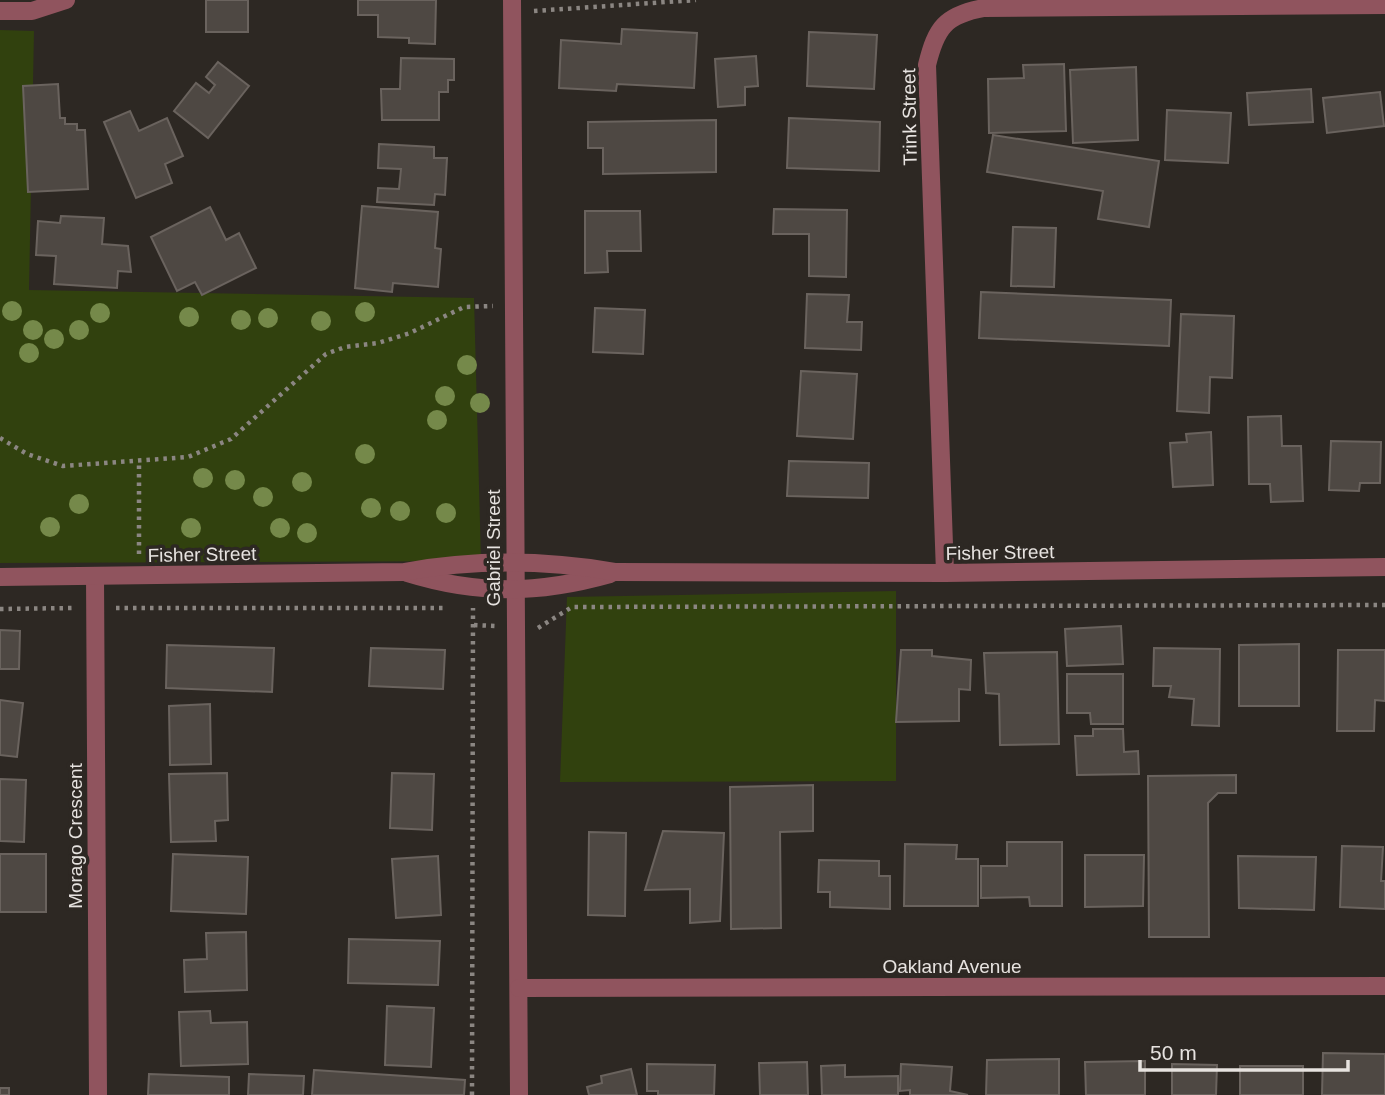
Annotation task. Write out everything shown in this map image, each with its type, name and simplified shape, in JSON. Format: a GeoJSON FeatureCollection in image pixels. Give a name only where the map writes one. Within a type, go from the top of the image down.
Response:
{"type":"FeatureCollection","features":[{"type":"Feature","properties":{"kind":"street"},"geometry":{"type":"LineString","coordinates":[[0,11],[32,11],[66,0]]}},
{"type":"Feature","properties":{"kind":"street","name":"Trink Street"},"geometry":{"type":"LineString","coordinates":[[945,573],[928,65],[933,41],[946,22],[964,11],[984,8],[1385,5]]}},
{"type":"Feature","properties":{"kind":"street","name":"Gabriel Street"},"geometry":{"type":"LineString","coordinates":[[512,6],[513,590],[519,1095]]}},
{"type":"Feature","properties":{"kind":"street","name":"Fisher Street"},"geometry":{"type":"LineString","coordinates":[[0,577],[404,572],[455,563],[569,565],[616,572],[945,573],[1385,567]]}},
{"type":"Feature","properties":{"kind":"street","name":"Fisher Street"},"geometry":{"type":"LineString","coordinates":[[404,572],[450,586],[513,590],[569,586],[616,572]]}},
{"type":"Feature","properties":{"kind":"street","name":"Morago Crescent"},"geometry":{"type":"LineString","coordinates":[[94,576],[98,1095]]}},
{"type":"Feature","properties":{"kind":"street","name":"Oakland Avenue"},"geometry":{"type":"LineString","coordinates":[[519,988],[1385,986]]}},
{"type":"Feature","properties":{"kind":"path"},"geometry":{"type":"LineString","coordinates":[[512,6],[695,0]]}},
{"type":"Feature","properties":{"kind":"path"},"geometry":{"type":"LineString","coordinates":[[0,438],[27,454],[63,466],[188,457],[231,439],[326,354],[345,346],[378,343],[410,333],[464,307],[513,306]]}},
{"type":"Feature","properties":{"kind":"path"},"geometry":{"type":"LineString","coordinates":[[138,576],[139,461]]}},
{"type":"Feature","properties":{"kind":"path"},"geometry":{"type":"LineString","coordinates":[[572,607],[1385,605]]}},
{"type":"Feature","properties":{"kind":"path"},"geometry":{"type":"LineString","coordinates":[[0,608],[475,608],[472,1095]]}},
{"type":"Feature","properties":{"kind":"green space"},"geometry":{"type":"Polygon","coordinates":[[[0,30],[34,31],[29,290],[474,298],[481,561],[0,563],[0,30]]]}},
{"type":"Feature","properties":{"kind":"green space"},"geometry":{"type":"Polygon","coordinates":[[[896,591],[896,781],[560,782],[567,597],[896,591]]]}},
{"type":"Feature","properties":{"kind":"building"},"geometry":{"type":"Polygon","coordinates":[[[206,0],[248,0],[248,32],[206,32],[206,0]]]}},
{"type":"Feature","properties":{"kind":"building"},"geometry":{"type":"Polygon","coordinates":[[[358,0],[436,0],[435,44],[409,43],[409,38],[378,37],[378,15],[358,15],[358,0]]]}},
{"type":"Feature","properties":{"kind":"building"},"geometry":{"type":"Polygon","coordinates":[[[622,29],[697,33],[694,88],[617,84],[616,91],[559,88],[561,40],[621,44],[622,29]]]}},
{"type":"Feature","properties":{"kind":"building"},"geometry":{"type":"Polygon","coordinates":[[[809,32],[877,35],[874,89],[807,86],[809,32]]]}},
{"type":"Feature","properties":{"kind":"building"},"geometry":{"type":"Polygon","coordinates":[[[756,56],[758,86],[745,87],[745,105],[718,107],[715,59],[756,56]]]}},
{"type":"Feature","properties":{"kind":"building"},"geometry":{"type":"Polygon","coordinates":[[[401,58],[454,59],[454,80],[448,80],[448,92],[439,92],[439,120],[382,120],[381,89],[400,89],[401,58]]]}},
{"type":"Feature","properties":{"kind":"building"},"geometry":{"type":"Polygon","coordinates":[[[218,62],[249,86],[208,138],[174,111],[196,83],[209,93],[215,85],[206,77],[218,62]]]}},
{"type":"Feature","properties":{"kind":"building"},"geometry":{"type":"Polygon","coordinates":[[[1064,64],[1066,131],[989,133],[988,79],[1024,78],[1023,65],[1064,64]]]}},
{"type":"Feature","properties":{"kind":"building"},"geometry":{"type":"Polygon","coordinates":[[[1136,67],[1138,140],[1073,143],[1070,70],[1136,67]]]}},
{"type":"Feature","properties":{"kind":"building"},"geometry":{"type":"Polygon","coordinates":[[[58,84],[60,118],[65,118],[65,124],[77,124],[77,130],[85,130],[88,189],[28,192],[23,86],[58,84]]]}},
{"type":"Feature","properties":{"kind":"building"},"geometry":{"type":"Polygon","coordinates":[[[1311,89],[1313,122],[1249,125],[1247,93],[1311,89]]]}},
{"type":"Feature","properties":{"kind":"building"},"geometry":{"type":"Polygon","coordinates":[[[1380,92],[1384,126],[1327,133],[1323,98],[1380,92]]]}},
{"type":"Feature","properties":{"kind":"building"},"geometry":{"type":"Polygon","coordinates":[[[1167,110],[1231,113],[1228,163],[1165,160],[1167,110]]]}},
{"type":"Feature","properties":{"kind":"building"},"geometry":{"type":"Polygon","coordinates":[[[130,111],[139,131],[167,118],[183,156],[165,164],[172,183],[136,198],[104,122],[130,111]]]}},
{"type":"Feature","properties":{"kind":"building"},"geometry":{"type":"Polygon","coordinates":[[[789,118],[880,122],[879,171],[787,168],[789,118]]]}},
{"type":"Feature","properties":{"kind":"building"},"geometry":{"type":"Polygon","coordinates":[[[716,120],[716,172],[603,174],[603,148],[588,148],[588,122],[716,120]]]}},
{"type":"Feature","properties":{"kind":"building"},"geometry":{"type":"Polygon","coordinates":[[[993,135],[1159,161],[1149,227],[1098,219],[1103,191],[987,172],[993,135]]]}},
{"type":"Feature","properties":{"kind":"building"},"geometry":{"type":"Polygon","coordinates":[[[379,144],[434,147],[434,158],[447,158],[445,195],[435,194],[434,205],[377,202],[378,188],[399,189],[401,169],[378,168],[379,144]]]}},
{"type":"Feature","properties":{"kind":"building"},"geometry":{"type":"Polygon","coordinates":[[[362,206],[438,212],[435,248],[441,249],[438,287],[393,283],[392,292],[355,288],[362,206]]]}},
{"type":"Feature","properties":{"kind":"building"},"geometry":{"type":"Polygon","coordinates":[[[210,207],[226,240],[239,233],[256,268],[202,295],[195,282],[177,291],[151,237],[210,207]]]}},
{"type":"Feature","properties":{"kind":"building"},"geometry":{"type":"Polygon","coordinates":[[[774,209],[847,210],[846,277],[809,276],[809,234],[773,234],[774,209]]]}},
{"type":"Feature","properties":{"kind":"building"},"geometry":{"type":"Polygon","coordinates":[[[585,211],[640,211],[641,251],[607,251],[608,272],[585,273],[585,211]]]}},
{"type":"Feature","properties":{"kind":"building"},"geometry":{"type":"Polygon","coordinates":[[[61,216],[104,218],[102,244],[128,246],[131,272],[118,271],[117,288],[54,284],[56,256],[36,255],[38,221],[60,223],[61,216]]]}},
{"type":"Feature","properties":{"kind":"building"},"geometry":{"type":"Polygon","coordinates":[[[1013,227],[1056,228],[1054,287],[1011,286],[1013,227]]]}},
{"type":"Feature","properties":{"kind":"building"},"geometry":{"type":"Polygon","coordinates":[[[981,292],[1171,300],[1169,346],[979,338],[981,292]]]}},
{"type":"Feature","properties":{"kind":"building"},"geometry":{"type":"Polygon","coordinates":[[[807,294],[849,295],[847,322],[862,322],[861,350],[805,348],[807,294]]]}},
{"type":"Feature","properties":{"kind":"building"},"geometry":{"type":"Polygon","coordinates":[[[595,308],[645,310],[643,354],[593,352],[595,308]]]}},
{"type":"Feature","properties":{"kind":"building"},"geometry":{"type":"Polygon","coordinates":[[[1181,314],[1234,316],[1232,378],[1210,377],[1209,413],[1177,411],[1181,314]]]}},
{"type":"Feature","properties":{"kind":"building"},"geometry":{"type":"Polygon","coordinates":[[[801,371],[857,374],[853,439],[797,436],[801,371]]]}},
{"type":"Feature","properties":{"kind":"building"},"geometry":{"type":"Polygon","coordinates":[[[1281,416],[1282,446],[1301,446],[1303,501],[1271,502],[1270,484],[1249,484],[1248,417],[1281,416]]]}},
{"type":"Feature","properties":{"kind":"building"},"geometry":{"type":"Polygon","coordinates":[[[1211,432],[1213,485],[1173,487],[1170,443],[1187,442],[1186,434],[1211,432]]]}},
{"type":"Feature","properties":{"kind":"building"},"geometry":{"type":"Polygon","coordinates":[[[1331,441],[1381,442],[1380,483],[1360,483],[1359,491],[1329,490],[1331,441]]]}},
{"type":"Feature","properties":{"kind":"building"},"geometry":{"type":"Polygon","coordinates":[[[789,461],[869,463],[868,498],[787,496],[789,461]]]}},
{"type":"Feature","properties":{"kind":"building"},"geometry":{"type":"Polygon","coordinates":[[[1121,626],[1123,664],[1067,666],[1065,629],[1121,626]]]}},
{"type":"Feature","properties":{"kind":"building"},"geometry":{"type":"Polygon","coordinates":[[[0,630],[20,631],[19,669],[0,669],[0,630]]]}},
{"type":"Feature","properties":{"kind":"building"},"geometry":{"type":"Polygon","coordinates":[[[1299,644],[1299,706],[1239,706],[1239,645],[1299,644]]]}},
{"type":"Feature","properties":{"kind":"building"},"geometry":{"type":"Polygon","coordinates":[[[167,645],[274,648],[272,692],[166,688],[167,645]]]}},
{"type":"Feature","properties":{"kind":"building"},"geometry":{"type":"Polygon","coordinates":[[[371,648],[445,650],[443,689],[369,686],[371,648]]]}},
{"type":"Feature","properties":{"kind":"building"},"geometry":{"type":"Polygon","coordinates":[[[1154,648],[1220,649],[1219,726],[1192,725],[1194,699],[1169,697],[1171,686],[1153,686],[1154,648]]]}},
{"type":"Feature","properties":{"kind":"building"},"geometry":{"type":"Polygon","coordinates":[[[901,650],[932,650],[932,656],[971,660],[970,690],[959,689],[959,721],[896,722],[901,650]]]}},
{"type":"Feature","properties":{"kind":"building"},"geometry":{"type":"Polygon","coordinates":[[[1338,650],[1385,650],[1385,701],[1375,700],[1374,731],[1337,731],[1338,650]]]}},
{"type":"Feature","properties":{"kind":"building"},"geometry":{"type":"Polygon","coordinates":[[[1057,652],[1059,744],[1000,745],[999,694],[986,693],[984,653],[1057,652]]]}},
{"type":"Feature","properties":{"kind":"building"},"geometry":{"type":"Polygon","coordinates":[[[1067,674],[1123,674],[1123,724],[1091,724],[1090,713],[1067,713],[1067,674]]]}},
{"type":"Feature","properties":{"kind":"building"},"geometry":{"type":"Polygon","coordinates":[[[0,700],[23,703],[17,757],[0,755],[0,700]]]}},
{"type":"Feature","properties":{"kind":"building"},"geometry":{"type":"Polygon","coordinates":[[[210,704],[211,764],[170,765],[169,706],[210,704]]]}},
{"type":"Feature","properties":{"kind":"building"},"geometry":{"type":"Polygon","coordinates":[[[1093,729],[1123,729],[1124,752],[1138,751],[1139,774],[1077,775],[1075,736],[1093,736],[1093,729]]]}},
{"type":"Feature","properties":{"kind":"building"},"geometry":{"type":"Polygon","coordinates":[[[227,773],[228,820],[215,821],[216,841],[171,842],[169,774],[227,773]]]}},
{"type":"Feature","properties":{"kind":"building"},"geometry":{"type":"Polygon","coordinates":[[[392,773],[434,774],[432,830],[390,828],[392,773]]]}},
{"type":"Feature","properties":{"kind":"building"},"geometry":{"type":"Polygon","coordinates":[[[1236,775],[1236,793],[1218,793],[1208,803],[1209,937],[1149,937],[1148,776],[1236,775]]]}},
{"type":"Feature","properties":{"kind":"building"},"geometry":{"type":"Polygon","coordinates":[[[0,779],[26,780],[24,842],[0,841],[0,779]]]}},
{"type":"Feature","properties":{"kind":"building"},"geometry":{"type":"Polygon","coordinates":[[[813,785],[813,831],[780,832],[781,928],[731,929],[730,787],[813,785]]]}},
{"type":"Feature","properties":{"kind":"building"},"geometry":{"type":"Polygon","coordinates":[[[663,831],[724,833],[720,921],[690,923],[690,889],[645,890],[663,831]]]}},
{"type":"Feature","properties":{"kind":"building"},"geometry":{"type":"Polygon","coordinates":[[[589,832],[626,833],[625,916],[588,915],[589,832]]]}},
{"type":"Feature","properties":{"kind":"building"},"geometry":{"type":"Polygon","coordinates":[[[1007,842],[1062,842],[1062,906],[1030,906],[1029,897],[981,898],[981,866],[1007,866],[1007,842]]]}},
{"type":"Feature","properties":{"kind":"building"},"geometry":{"type":"Polygon","coordinates":[[[905,844],[957,845],[956,859],[978,859],[978,906],[904,906],[905,844]]]}},
{"type":"Feature","properties":{"kind":"building"},"geometry":{"type":"Polygon","coordinates":[[[1342,846],[1383,847],[1381,881],[1385,881],[1385,909],[1340,907],[1342,846]]]}},
{"type":"Feature","properties":{"kind":"building"},"geometry":{"type":"Polygon","coordinates":[[[0,854],[46,854],[46,912],[0,912],[0,854]]]}},
{"type":"Feature","properties":{"kind":"building"},"geometry":{"type":"Polygon","coordinates":[[[173,854],[248,857],[246,914],[171,911],[173,854]]]}},
{"type":"Feature","properties":{"kind":"building"},"geometry":{"type":"Polygon","coordinates":[[[1085,855],[1144,855],[1143,906],[1085,907],[1085,855]]]}},
{"type":"Feature","properties":{"kind":"building"},"geometry":{"type":"Polygon","coordinates":[[[438,856],[441,915],[396,918],[392,859],[438,856]]]}},
{"type":"Feature","properties":{"kind":"building"},"geometry":{"type":"Polygon","coordinates":[[[1238,856],[1316,857],[1314,910],[1239,908],[1238,856]]]}},
{"type":"Feature","properties":{"kind":"building"},"geometry":{"type":"Polygon","coordinates":[[[819,860],[879,861],[879,876],[890,876],[890,909],[830,907],[830,892],[818,892],[819,860]]]}},
{"type":"Feature","properties":{"kind":"building"},"geometry":{"type":"Polygon","coordinates":[[[246,932],[247,990],[185,992],[184,960],[207,959],[206,933],[246,932]]]}},
{"type":"Feature","properties":{"kind":"building"},"geometry":{"type":"Polygon","coordinates":[[[349,939],[440,941],[438,985],[348,983],[349,939]]]}},
{"type":"Feature","properties":{"kind":"building"},"geometry":{"type":"Polygon","coordinates":[[[387,1006],[434,1008],[431,1067],[385,1065],[387,1006]]]}},
{"type":"Feature","properties":{"kind":"building"},"geometry":{"type":"Polygon","coordinates":[[[210,1011],[211,1023],[247,1022],[248,1064],[181,1066],[179,1012],[210,1011]]]}},
{"type":"Feature","properties":{"kind":"building"},"geometry":{"type":"Polygon","coordinates":[[[1323,1053],[1385,1054],[1385,1095],[1322,1095],[1323,1053]]]}},
{"type":"Feature","properties":{"kind":"building"},"geometry":{"type":"Polygon","coordinates":[[[1059,1059],[1059,1095],[986,1095],[987,1060],[1059,1059]]]}},
{"type":"Feature","properties":{"kind":"building"},"geometry":{"type":"Polygon","coordinates":[[[1145,1061],[1145,1095],[1086,1095],[1085,1062],[1145,1061]]]}},
{"type":"Feature","properties":{"kind":"building"},"geometry":{"type":"Polygon","coordinates":[[[807,1062],[808,1095],[760,1095],[759,1063],[807,1062]]]}},
{"type":"Feature","properties":{"kind":"building"},"geometry":{"type":"Polygon","coordinates":[[[647,1064],[715,1065],[714,1095],[658,1095],[658,1091],[647,1091],[647,1064]]]}},
{"type":"Feature","properties":{"kind":"building"},"geometry":{"type":"Polygon","coordinates":[[[901,1064],[952,1067],[950,1091],[968,1095],[910,1095],[910,1090],[900,1091],[901,1064]]]}},
{"type":"Feature","properties":{"kind":"building"},"geometry":{"type":"Polygon","coordinates":[[[1172,1064],[1217,1065],[1216,1095],[1172,1095],[1172,1064]]]}},
{"type":"Feature","properties":{"kind":"building"},"geometry":{"type":"Polygon","coordinates":[[[845,1065],[845,1077],[898,1076],[898,1095],[822,1095],[821,1066],[845,1065]]]}},
{"type":"Feature","properties":{"kind":"building"},"geometry":{"type":"Polygon","coordinates":[[[1240,1066],[1303,1066],[1303,1095],[1240,1095],[1240,1066]]]}},
{"type":"Feature","properties":{"kind":"building"},"geometry":{"type":"Polygon","coordinates":[[[631,1069],[637,1095],[589,1095],[587,1087],[602,1083],[601,1076],[631,1069]]]}},
{"type":"Feature","properties":{"kind":"building"},"geometry":{"type":"Polygon","coordinates":[[[314,1070],[465,1080],[464,1095],[312,1095],[314,1070]]]}},
{"type":"Feature","properties":{"kind":"building"},"geometry":{"type":"Polygon","coordinates":[[[149,1074],[229,1077],[229,1095],[148,1095],[149,1074]]]}},
{"type":"Feature","properties":{"kind":"building"},"geometry":{"type":"Polygon","coordinates":[[[249,1074],[304,1076],[303,1095],[248,1095],[249,1074]]]}},
{"type":"Feature","properties":{"kind":"building"},"geometry":{"type":"Polygon","coordinates":[[[0,1088],[9,1088],[9,1095],[0,1095],[0,1088]]]}}]}
